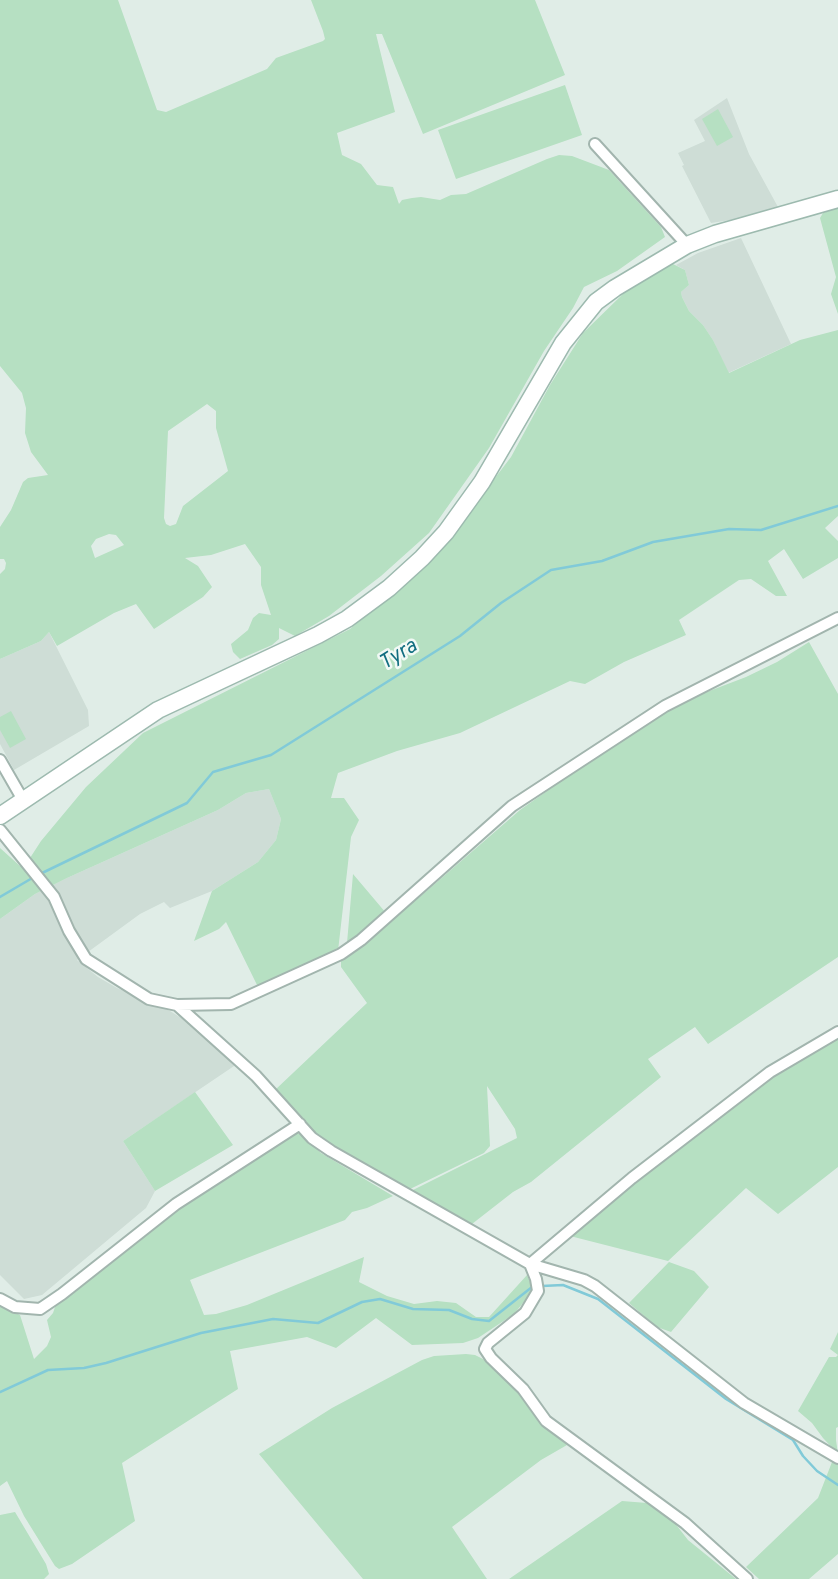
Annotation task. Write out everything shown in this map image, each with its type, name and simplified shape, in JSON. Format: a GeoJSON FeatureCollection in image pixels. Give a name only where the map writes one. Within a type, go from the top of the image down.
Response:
{"type":"FeatureCollection","features":[{"type":"Feature","properties":{"kind":"street"},"geometry":{"type":"LineString","coordinates":[[595,144],[687,245]]}},
{"type":"Feature","properties":{"kind":"street"},"geometry":{"type":"LineString","coordinates":[[0,816],[158,710],[318,635],[347,619],[389,587],[446,532],[482,482],[542,377],[579,320],[596,302],[615,288],[687,245],[715,234],[838,199]]}},
{"type":"Feature","properties":{"kind":"street"},"geometry":{"type":"LineString","coordinates":[[0,830],[54,897],[69,932],[86,959],[149,999],[177,1005],[231,1004],[341,954],[512,806],[665,706],[838,618]]}},
{"type":"Feature","properties":{"kind":"street"},"geometry":{"type":"LineString","coordinates":[[0,760],[23,800]]}},
{"type":"Feature","properties":{"kind":"street"},"geometry":{"type":"LineString","coordinates":[[177,1005],[256,1076],[312,1138],[331,1152],[530,1264],[595,1286],[744,1403],[838,1458]]}},
{"type":"Feature","properties":{"kind":"street"},"geometry":{"type":"LineString","coordinates":[[530,1264],[632,1178],[770,1072],[838,1032]]}},
{"type":"Feature","properties":{"kind":"street"},"geometry":{"type":"LineString","coordinates":[[0,1299],[15,1307],[40,1309],[176,1203],[300,1124]]}},
{"type":"Feature","properties":{"kind":"street"},"geometry":{"type":"LineString","coordinates":[[530,1264],[538,1292],[525,1313],[488,1343],[485,1349],[491,1358],[523,1389],[546,1421],[685,1523],[747,1579]]}},
{"type":"Feature","properties":{"kind":"shaded area"},"geometry":{"type":"Polygon","coordinates":[[[727,98],[749,154],[778,207],[737,219],[711,223],[678,153],[705,141],[694,120],[727,98]]]}},
{"type":"Feature","properties":{"kind":"shaded area"},"geometry":{"type":"Polygon","coordinates":[[[741,238],[791,344],[728,373],[713,340],[689,311],[682,297],[681,292],[689,285],[685,270],[676,265],[698,253],[741,238]]]}},
{"type":"Feature","properties":{"kind":"shaded area"},"geometry":{"type":"Polygon","coordinates":[[[49,632],[88,710],[89,726],[14,770],[0,744],[0,659],[41,641],[49,632]]]}},
{"type":"Feature","properties":{"kind":"shaded area"},"geometry":{"type":"Polygon","coordinates":[[[269,789],[281,819],[276,840],[258,862],[212,891],[170,908],[164,902],[140,914],[77,960],[117,988],[170,1011],[202,1031],[237,1064],[123,1141],[155,1191],[146,1208],[42,1295],[24,1299],[0,1275],[0,919],[35,894],[67,878],[218,810],[246,793],[269,789]]]}},
{"type":"Feature","properties":{"kind":"green space"},"geometry":{"type":"Polygon","coordinates":[[[0,0],[118,0],[157,110],[166,112],[267,69],[276,58],[323,41],[323,31],[311,0],[535,0],[565,75],[423,134],[382,34],[376,34],[395,112],[337,133],[342,155],[361,164],[377,185],[393,187],[399,204],[402,200],[412,198],[440,200],[451,195],[466,194],[547,159],[559,155],[572,156],[609,170],[661,227],[665,237],[617,271],[584,287],[489,448],[429,533],[381,576],[329,616],[295,636],[279,628],[279,639],[272,645],[240,659],[233,652],[231,644],[248,630],[253,618],[259,613],[271,615],[261,585],[261,567],[245,544],[211,555],[185,558],[198,566],[212,587],[203,597],[154,629],[136,604],[114,613],[57,646],[49,632],[41,641],[0,659],[0,574],[6,563],[4,559],[0,559],[0,527],[23,482],[28,478],[48,475],[31,452],[25,433],[26,408],[22,393],[0,366],[0,0]],[[207,404],[168,431],[164,518],[170,526],[176,524],[183,506],[228,471],[216,428],[216,411],[207,404]],[[109,534],[96,539],[91,546],[95,558],[124,545],[116,535],[109,534]]]}},
{"type":"Feature","properties":{"kind":"green space"},"geometry":{"type":"Polygon","coordinates":[[[565,85],[582,135],[456,179],[438,130],[565,85]]]}},
{"type":"Feature","properties":{"kind":"green space"},"geometry":{"type":"Polygon","coordinates":[[[718,109],[733,137],[717,146],[702,119],[718,109]]]}},
{"type":"Feature","properties":{"kind":"green space"},"geometry":{"type":"Polygon","coordinates":[[[838,208],[838,314],[831,294],[836,277],[820,218],[823,213],[838,208]]]}},
{"type":"Feature","properties":{"kind":"green space"},"geometry":{"type":"Polygon","coordinates":[[[671,263],[685,270],[689,285],[681,292],[682,297],[689,311],[713,340],[729,373],[800,340],[838,330],[838,516],[825,528],[838,541],[838,558],[803,579],[784,549],[768,561],[787,596],[776,596],[751,579],[739,580],[679,620],[686,635],[624,662],[585,684],[570,681],[460,733],[397,751],[338,773],[331,798],[344,798],[359,820],[351,837],[338,951],[259,989],[226,922],[219,929],[194,941],[212,891],[258,862],[276,840],[281,819],[269,789],[246,793],[218,810],[67,878],[35,894],[0,919],[0,848],[20,866],[30,858],[86,787],[143,733],[350,629],[434,558],[511,457],[550,385],[583,333],[626,291],[671,263]]]}},
{"type":"Feature","properties":{"kind":"green space"},"geometry":{"type":"Polygon","coordinates":[[[809,642],[838,694],[838,957],[708,1044],[695,1027],[648,1059],[661,1077],[531,1182],[513,1192],[472,1224],[411,1191],[517,1138],[515,1129],[487,1086],[490,1146],[484,1153],[408,1190],[322,1139],[295,1114],[275,1090],[367,1003],[341,967],[341,960],[422,895],[520,810],[604,751],[678,703],[746,677],[809,642]]]}},
{"type":"Feature","properties":{"kind":"green space"},"geometry":{"type":"Polygon","coordinates":[[[11,711],[26,739],[10,748],[0,730],[0,717],[11,711]]]}},
{"type":"Feature","properties":{"kind":"green space"},"geometry":{"type":"Polygon","coordinates":[[[353,874],[386,913],[347,943],[353,874]]]}},
{"type":"Feature","properties":{"kind":"green space"},"geometry":{"type":"Polygon","coordinates":[[[838,1035],[838,1167],[778,1214],[746,1188],[668,1261],[570,1236],[637,1179],[792,1062],[794,1064],[838,1035]]]}},
{"type":"Feature","properties":{"kind":"green space"},"geometry":{"type":"Polygon","coordinates":[[[195,1092],[233,1145],[155,1191],[123,1141],[195,1092]]]}},
{"type":"Feature","properties":{"kind":"green space"},"geometry":{"type":"Polygon","coordinates":[[[295,1133],[301,1134],[321,1153],[393,1196],[352,1212],[345,1220],[190,1280],[204,1315],[247,1305],[364,1257],[359,1282],[387,1296],[414,1304],[437,1301],[456,1303],[476,1317],[489,1317],[527,1275],[531,1293],[514,1314],[478,1338],[463,1343],[412,1345],[376,1318],[336,1348],[307,1337],[230,1351],[238,1389],[122,1463],[135,1521],[72,1564],[59,1569],[24,1516],[7,1481],[0,1486],[0,1305],[20,1315],[34,1359],[47,1346],[51,1337],[47,1320],[56,1304],[154,1220],[295,1133]]]}},
{"type":"Feature","properties":{"kind":"green space"},"geometry":{"type":"Polygon","coordinates":[[[669,1262],[694,1271],[709,1287],[671,1332],[657,1327],[629,1303],[669,1262]]]}},
{"type":"Feature","properties":{"kind":"green space"},"geometry":{"type":"Polygon","coordinates":[[[838,1332],[838,1355],[830,1349],[838,1332]]]}},
{"type":"Feature","properties":{"kind":"green space"},"geometry":{"type":"Polygon","coordinates":[[[466,1354],[489,1362],[510,1382],[543,1425],[567,1445],[541,1460],[452,1527],[487,1579],[363,1579],[259,1454],[332,1408],[422,1360],[434,1356],[466,1354]]]}},
{"type":"Feature","properties":{"kind":"green space"},"geometry":{"type":"Polygon","coordinates":[[[838,1355],[838,1454],[798,1411],[829,1357],[838,1355]]]}},
{"type":"Feature","properties":{"kind":"green space"},"geometry":{"type":"Polygon","coordinates":[[[832,1462],[838,1464],[838,1554],[809,1579],[759,1579],[746,1567],[818,1498],[832,1462]]]}},
{"type":"Feature","properties":{"kind":"green space"},"geometry":{"type":"Polygon","coordinates":[[[622,1501],[647,1503],[674,1522],[688,1540],[736,1579],[509,1579],[622,1501]]]}},
{"type":"Feature","properties":{"kind":"green space"},"geometry":{"type":"Polygon","coordinates":[[[15,1512],[46,1564],[49,1574],[44,1579],[0,1579],[0,1515],[15,1512]]]}},
{"type":"Feature","properties":{"kind":"waterway","name":"Tyra"},"geometry":{"type":"LineString","coordinates":[[40,874],[187,803],[213,772],[271,755],[460,636],[501,603],[551,570],[602,561],[653,542],[729,529],[761,530],[838,506]]}},
{"type":"Feature","properties":{"kind":"waterway","name":"Tyra"},"geometry":{"type":"LineString","coordinates":[[0,897],[34,877]]}},
{"type":"Feature","properties":{"kind":"waterway"},"geometry":{"type":"LineString","coordinates":[[542,1286],[563,1285],[598,1299],[726,1399],[793,1440],[817,1471],[838,1485]]}},
{"type":"Feature","properties":{"kind":"waterway"},"geometry":{"type":"LineString","coordinates":[[0,1392],[48,1370],[84,1368],[201,1333],[273,1319],[318,1323],[362,1302],[380,1299],[413,1309],[449,1310],[472,1319],[489,1321],[532,1287]]}}]}
